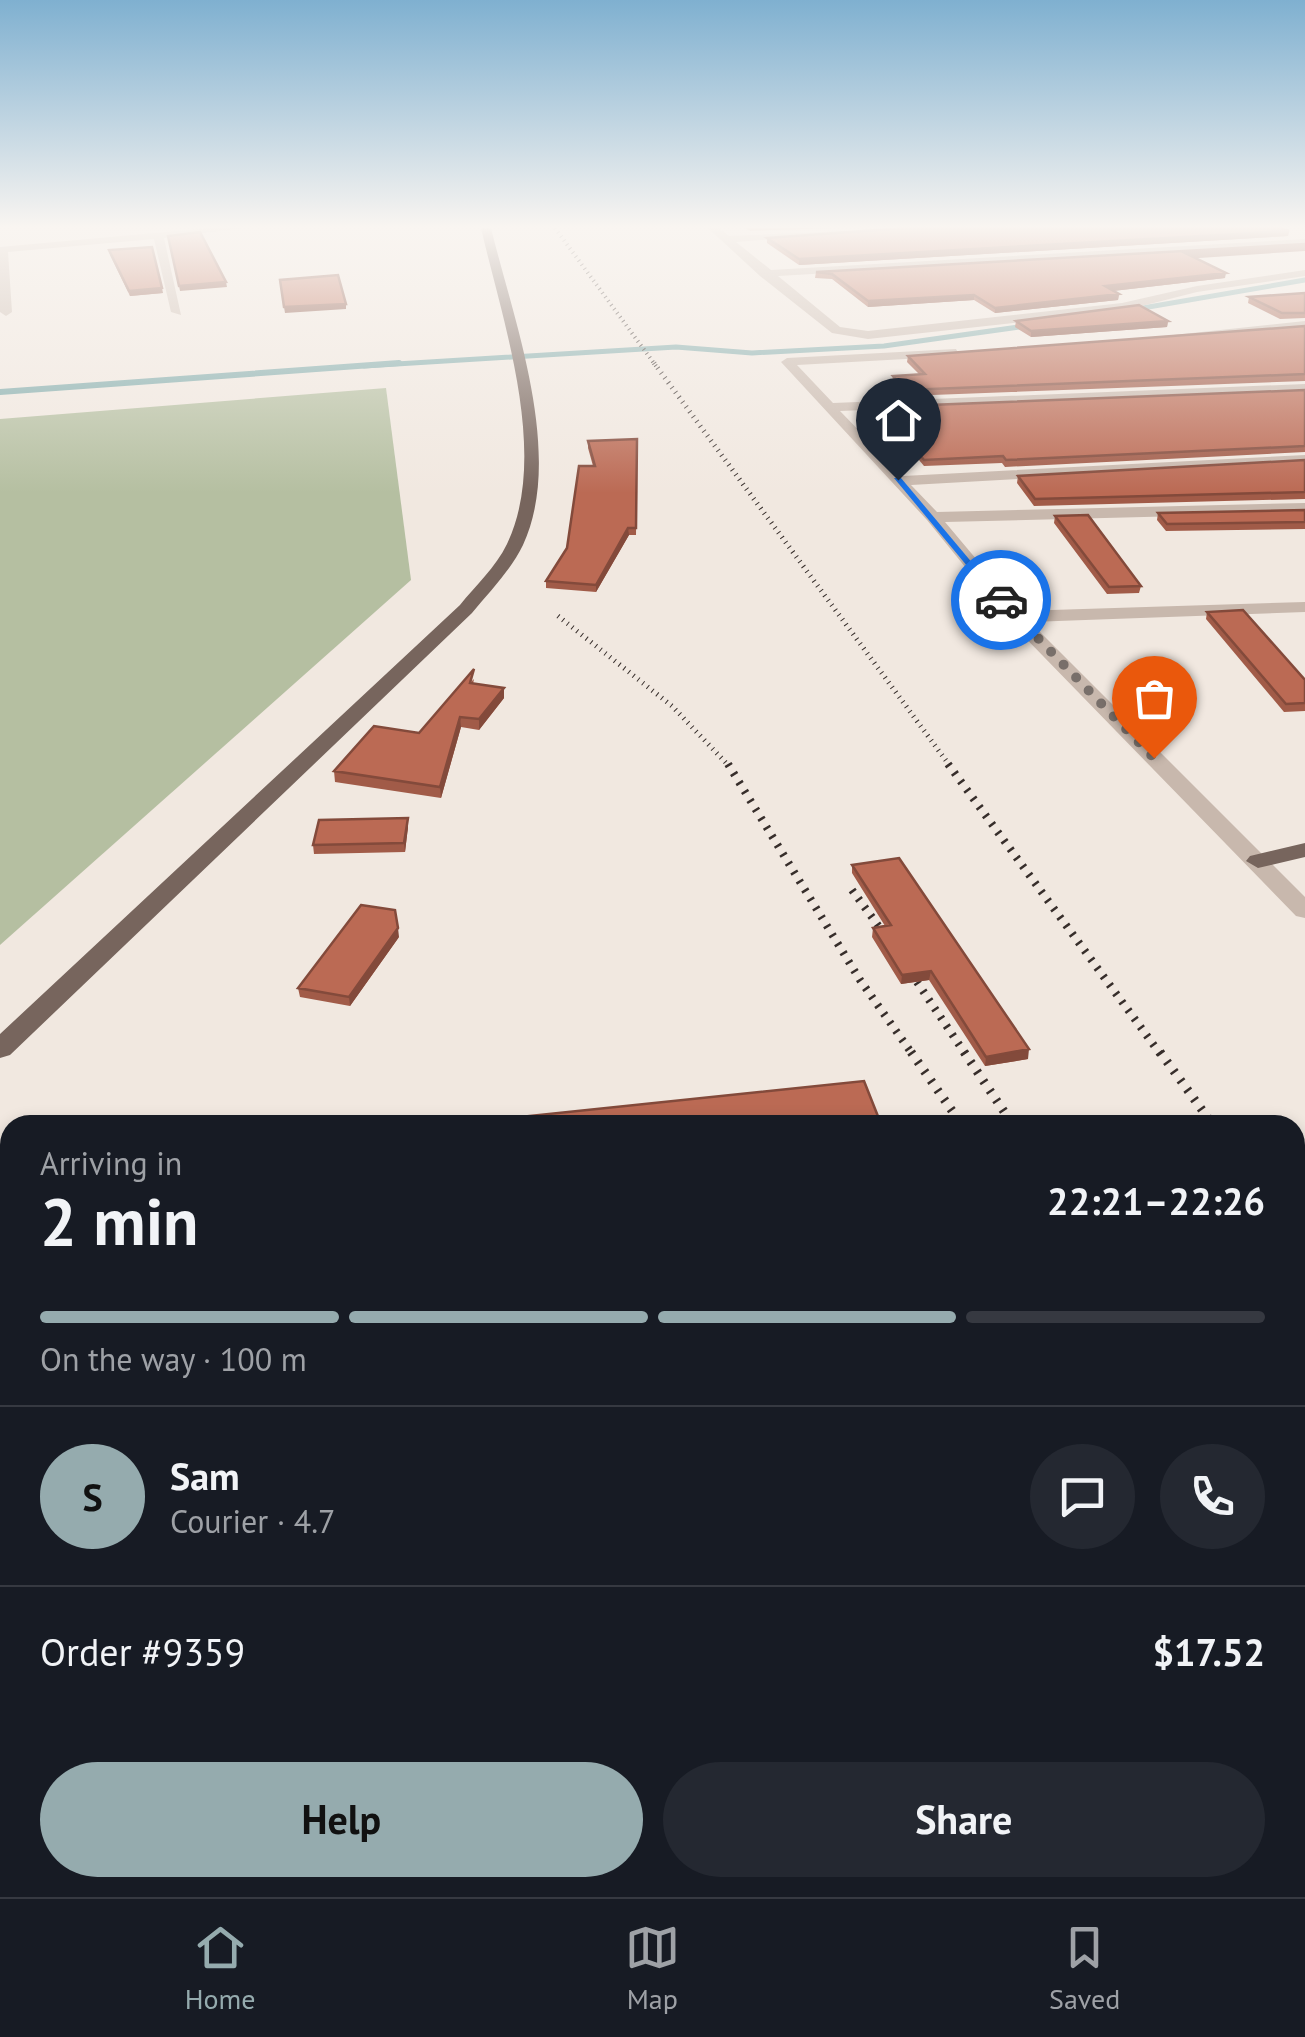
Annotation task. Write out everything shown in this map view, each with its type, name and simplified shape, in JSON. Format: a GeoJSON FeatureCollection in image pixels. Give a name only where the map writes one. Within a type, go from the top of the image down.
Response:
{"type":"FeatureCollection","features":[{"type":"Feature","properties":{"kind":"main road"},"geometry":{"type":"LineString","coordinates":[[0,1049],[466,608],[516,544],[532,490],[518,355],[508,317]]}},
{"type":"Feature","properties":{"kind":"main road"},"geometry":{"type":"LineString","coordinates":[[1258,860],[1305,850]]}},
{"type":"Feature","properties":{"kind":"street"},"geometry":{"type":"LineString","coordinates":[[819,317],[836,330],[868,335],[1036,317]]}},
{"type":"Feature","properties":{"kind":"street"},"geometry":{"type":"LineString","coordinates":[[1136,339],[1305,325]]}},
{"type":"Feature","properties":{"kind":"street"},"geometry":{"type":"LineString","coordinates":[[963,352],[786,362],[933,516],[1015,617],[1305,911]]}},
{"type":"Feature","properties":{"kind":"street"},"geometry":{"type":"LineString","coordinates":[[827,407],[1305,388]]}},
{"type":"Feature","properties":{"kind":"street"},"geometry":{"type":"LineString","coordinates":[[898,480],[1305,459]]}},
{"type":"Feature","properties":{"kind":"street"},"geometry":{"type":"LineString","coordinates":[[933,516],[1305,508]]}},
{"type":"Feature","properties":{"kind":"street"},"geometry":{"type":"LineString","coordinates":[[1015,617],[1305,607]]}},
{"type":"Feature","properties":{"kind":"green space"},"geometry":{"type":"Polygon","coordinates":[[[386,388],[411,580],[0,945],[0,419],[386,388]]]}},
{"type":"Feature","properties":{"kind":"building"},"geometry":{"type":"Polygon","coordinates":[[[1050,317],[1160,317],[1168,321],[1031,331],[1016,321],[1050,317]]]}},
{"type":"Feature","properties":{"kind":"building"},"geometry":{"type":"Polygon","coordinates":[[[1305,326],[1305,374],[906,390],[893,376],[925,374],[908,356],[1305,326]]]}},
{"type":"Feature","properties":{"kind":"building"},"geometry":{"type":"Polygon","coordinates":[[[1305,390],[1305,446],[1006,460],[1003,456],[924,460],[880,407],[1305,390]]]}},
{"type":"Feature","properties":{"kind":"building"},"geometry":{"type":"Polygon","coordinates":[[[637,439],[636,528],[628,528],[596,585],[546,581],[567,548],[579,466],[595,466],[588,441],[637,439]]]}},
{"type":"Feature","properties":{"kind":"building"},"geometry":{"type":"Polygon","coordinates":[[[1305,460],[1305,492],[1035,499],[1018,476],[1305,460]]]}},
{"type":"Feature","properties":{"kind":"building"},"geometry":{"type":"Polygon","coordinates":[[[1305,510],[1305,522],[1167,524],[1158,513],[1305,510]]]}},
{"type":"Feature","properties":{"kind":"building"},"geometry":{"type":"Polygon","coordinates":[[[1088,515],[1141,586],[1109,587],[1055,516],[1088,515]]]}},
{"type":"Feature","properties":{"kind":"building"},"geometry":{"type":"Polygon","coordinates":[[[1243,610],[1305,680],[1305,703],[1286,704],[1207,612],[1243,610]]]}},
{"type":"Feature","properties":{"kind":"building"},"geometry":{"type":"Polygon","coordinates":[[[474,669],[470,683],[504,688],[479,719],[460,717],[440,787],[334,771],[374,726],[419,733],[474,669]]]}},
{"type":"Feature","properties":{"kind":"building"},"geometry":{"type":"Polygon","coordinates":[[[408,818],[404,843],[313,845],[319,820],[408,818]]]}},
{"type":"Feature","properties":{"kind":"building"},"geometry":{"type":"Polygon","coordinates":[[[899,858],[1029,1049],[986,1057],[931,971],[902,975],[873,928],[891,925],[852,865],[899,858]]]}},
{"type":"Feature","properties":{"kind":"building"},"geometry":{"type":"Polygon","coordinates":[[[361,905],[395,910],[398,928],[349,997],[298,988],[361,905]]]}},
{"type":"Feature","properties":{"kind":"building"},"geometry":{"type":"Polygon","coordinates":[[[864,1081],[877,1115],[539,1115],[864,1081]]]}},
{"type":"Feature","properties":{"kind":"waterway"},"geometry":{"type":"LineString","coordinates":[[364,366],[676,347],[752,353],[884,346],[1026,326]]}},
{"type":"Feature","properties":{"kind":"waterway"},"geometry":{"type":"LineString","coordinates":[[0,392],[399,363]]}},
{"type":"Feature","properties":{"kind":"railway"},"geometry":{"type":"LineString","coordinates":[[620,317],[656,366]]}},
{"type":"Feature","properties":{"kind":"railway"},"geometry":{"type":"LineString","coordinates":[[654,363],[950,766]]}},
{"type":"Feature","properties":{"kind":"railway"},"geometry":{"type":"LineString","coordinates":[[558,616],[672,706],[729,766]]}},
{"type":"Feature","properties":{"kind":"railway"},"geometry":{"type":"LineString","coordinates":[[728,764],[860,980],[913,1055]]}},
{"type":"Feature","properties":{"kind":"railway"},"geometry":{"type":"LineString","coordinates":[[948,764],[1161,1055]]}},
{"type":"Feature","properties":{"kind":"railway"},"geometry":{"type":"LineString","coordinates":[[852,890],[885,935]]}},
{"type":"Feature","properties":{"kind":"railway"},"geometry":{"type":"LineString","coordinates":[[917,982],[966,1055]]}},
{"type":"Feature","properties":{"kind":"railway"},"geometry":{"type":"LineString","coordinates":[[911,1052],[955,1115]]}},
{"type":"Feature","properties":{"kind":"railway"},"geometry":{"type":"LineString","coordinates":[[964,1052],[1006,1115]]}},
{"type":"Feature","properties":{"kind":"railway"},"geometry":{"type":"LineString","coordinates":[[1160,1052],[1206,1115]]}},
{"type":"Feature","properties":{"kind":"way so far"},"geometry":{"type":"LineString","coordinates":[[1001,600],[1154,758]]}},
{"type":"Feature","properties":{"kind":"route"},"geometry":{"type":"LineString","coordinates":[[898,480],[933,516],[1001,600]]}}]}
